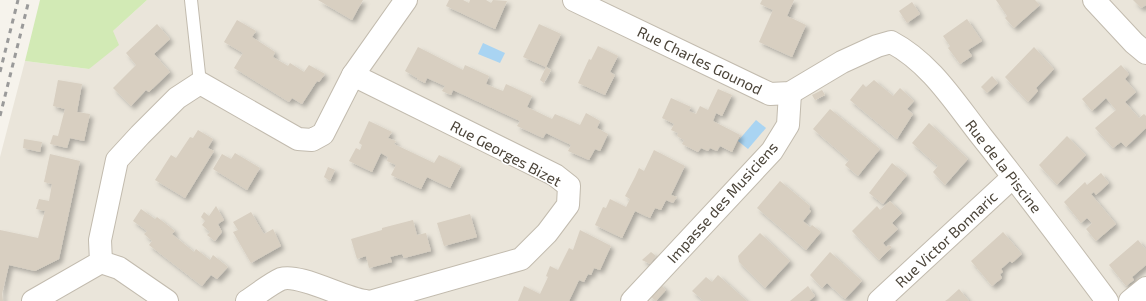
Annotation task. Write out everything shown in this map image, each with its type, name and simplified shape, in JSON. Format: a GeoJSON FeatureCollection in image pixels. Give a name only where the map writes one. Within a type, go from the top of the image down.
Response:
{"type":"FeatureCollection","features":[{"type":"Feature","properties":{"kind":"street"},"geometry":{"type":"LineString","coordinates":[[102,262],[100,240],[117,160],[177,98],[200,83],[298,139],[312,140],[323,134],[353,76],[406,0]]}},
{"type":"Feature","properties":{"kind":"street","name":"Rue Charles Gounod"},"geometry":{"type":"LineString","coordinates":[[574,0],[770,94],[790,93],[842,62],[877,46],[891,42]]}},
{"type":"Feature","properties":{"kind":"street"},"geometry":{"type":"LineString","coordinates":[[1094,0],[1134,43],[1146,53]]}},
{"type":"Feature","properties":{"kind":"street","name":"Rue de la Piscine"},"geometry":{"type":"LineString","coordinates":[[891,42],[907,51],[926,66],[1107,301]]}},
{"type":"Feature","properties":{"kind":"street","name":"Rue Georges Bizet"},"geometry":{"type":"LineString","coordinates":[[353,76],[555,175],[569,186],[568,205],[547,233],[521,259],[373,301]]}},
{"type":"Feature","properties":{"kind":"street","name":"Impasse des Musiciens"},"geometry":{"type":"LineString","coordinates":[[632,301],[772,151],[788,125],[790,93]]}},
{"type":"Feature","properties":{"kind":"street","name":"Rue Victor Bonnaric"},"geometry":{"type":"LineString","coordinates":[[879,301],[1013,177]]}},
{"type":"Feature","properties":{"kind":"street"},"geometry":{"type":"LineString","coordinates":[[33,301],[102,262],[119,268],[167,301]]}},
{"type":"Feature","properties":{"kind":"street"},"geometry":{"type":"LineString","coordinates":[[247,301],[282,279],[294,278],[354,300],[365,301]]}},
{"type":"Feature","properties":{"kind":"street"},"geometry":{"type":"LineString","coordinates":[[1130,301],[1146,288]]}},
{"type":"Feature","properties":{"kind":"lane"},"geometry":{"type":"LineString","coordinates":[[191,0],[200,83]]}},
{"type":"Feature","properties":{"kind":"shaded area"},"geometry":{"type":"Polygon","coordinates":[[[147,0],[1146,0],[1146,301],[0,301],[0,157],[25,61],[89,69],[113,31],[147,0]]]}},
{"type":"Feature","properties":{"kind":"green space"},"geometry":{"type":"Polygon","coordinates":[[[40,0],[147,0],[113,31],[119,45],[89,69],[25,61],[40,0]]]}},
{"type":"Feature","properties":{"kind":"water"},"geometry":{"type":"Polygon","coordinates":[[[483,43],[505,53],[500,63],[478,54],[483,43]]]}},
{"type":"Feature","properties":{"kind":"water"},"geometry":{"type":"Polygon","coordinates":[[[756,120],[766,128],[748,149],[738,141],[756,120]]]}},
{"type":"Feature","properties":{"kind":"building"},"geometry":{"type":"Polygon","coordinates":[[[318,0],[363,0],[352,20],[318,0]]]}},
{"type":"Feature","properties":{"kind":"building"},"geometry":{"type":"Polygon","coordinates":[[[449,0],[463,0],[469,3],[470,0],[486,0],[491,3],[493,0],[507,1],[495,29],[446,6],[449,0]]]}},
{"type":"Feature","properties":{"kind":"building"},"geometry":{"type":"Polygon","coordinates":[[[762,0],[794,0],[787,16],[806,25],[792,57],[759,42],[773,10],[760,4],[762,0]]]}},
{"type":"Feature","properties":{"kind":"building"},"geometry":{"type":"Polygon","coordinates":[[[996,0],[1035,0],[1040,5],[1014,28],[1005,18],[1007,16],[996,0]]]}},
{"type":"Feature","properties":{"kind":"building"},"geometry":{"type":"Polygon","coordinates":[[[1133,0],[1146,0],[1146,5],[1141,8],[1133,0]]]}},
{"type":"Feature","properties":{"kind":"building"},"geometry":{"type":"Polygon","coordinates":[[[912,2],[920,14],[907,23],[899,11],[912,2]]]}},
{"type":"Feature","properties":{"kind":"building"},"geometry":{"type":"Polygon","coordinates":[[[967,19],[982,41],[968,50],[972,56],[960,64],[948,48],[950,46],[943,36],[967,19]]]}},
{"type":"Feature","properties":{"kind":"building"},"geometry":{"type":"Polygon","coordinates":[[[237,20],[256,31],[252,37],[275,52],[273,57],[288,66],[290,63],[304,72],[309,65],[325,74],[319,82],[317,81],[302,104],[292,98],[289,102],[234,68],[243,53],[224,42],[237,20]]]}},
{"type":"Feature","properties":{"kind":"building"},"geometry":{"type":"Polygon","coordinates":[[[157,24],[170,39],[154,54],[170,72],[149,92],[146,90],[131,106],[113,88],[136,65],[126,53],[157,24]]]}},
{"type":"Feature","properties":{"kind":"building"},"geometry":{"type":"Polygon","coordinates":[[[539,24],[561,34],[546,67],[523,57],[539,24]]]}},
{"type":"Feature","properties":{"kind":"building"},"geometry":{"type":"Polygon","coordinates":[[[598,46],[618,56],[610,72],[615,75],[605,95],[578,83],[589,59],[591,60],[598,46]]]}},
{"type":"Feature","properties":{"kind":"building"},"geometry":{"type":"Polygon","coordinates":[[[418,47],[463,70],[465,65],[489,76],[486,84],[495,88],[503,91],[506,84],[532,96],[527,107],[552,119],[555,114],[580,125],[586,113],[600,121],[597,128],[608,134],[600,151],[595,149],[589,160],[568,151],[571,145],[546,133],[543,138],[517,126],[520,121],[453,90],[451,95],[442,91],[445,86],[427,78],[425,83],[417,79],[405,71],[418,47]]]}},
{"type":"Feature","properties":{"kind":"building"},"geometry":{"type":"Polygon","coordinates":[[[1034,47],[1054,69],[1036,88],[1038,91],[1028,102],[1005,77],[1034,47]]]}},
{"type":"Feature","properties":{"kind":"building"},"geometry":{"type":"Polygon","coordinates":[[[1121,65],[1129,74],[1125,79],[1136,92],[1125,102],[1139,118],[1144,114],[1146,116],[1146,128],[1126,147],[1121,142],[1113,148],[1095,128],[1116,110],[1106,98],[1092,111],[1082,99],[1121,65]]]}},
{"type":"Feature","properties":{"kind":"building"},"geometry":{"type":"Polygon","coordinates":[[[546,67],[551,70],[544,83],[540,80],[546,67]]]}},
{"type":"Feature","properties":{"kind":"building"},"geometry":{"type":"Polygon","coordinates":[[[992,76],[998,83],[987,93],[981,87],[992,76]]]}},
{"type":"Feature","properties":{"kind":"building"},"geometry":{"type":"Polygon","coordinates":[[[58,80],[82,84],[77,112],[90,114],[84,141],[70,138],[67,148],[50,144],[53,135],[58,136],[65,109],[53,106],[58,80]]]}},
{"type":"Feature","properties":{"kind":"building"},"geometry":{"type":"Polygon","coordinates":[[[874,80],[893,96],[900,88],[914,101],[907,109],[913,114],[897,139],[850,100],[863,84],[866,87],[874,80]]]}},
{"type":"Feature","properties":{"kind":"building"},"geometry":{"type":"Polygon","coordinates":[[[718,89],[732,95],[722,116],[716,113],[713,121],[740,135],[732,152],[720,146],[717,151],[710,148],[708,151],[701,148],[698,152],[682,144],[684,140],[677,136],[678,133],[671,130],[674,124],[662,118],[671,98],[691,107],[689,111],[696,114],[700,106],[708,110],[718,89]]]}},
{"type":"Feature","properties":{"kind":"building"},"geometry":{"type":"Polygon","coordinates":[[[822,90],[825,95],[815,100],[812,95],[822,90]]]}},
{"type":"Feature","properties":{"kind":"building"},"geometry":{"type":"Polygon","coordinates":[[[830,109],[880,149],[858,176],[845,165],[849,160],[813,129],[830,109]]]}},
{"type":"Feature","properties":{"kind":"building"},"geometry":{"type":"Polygon","coordinates":[[[369,121],[392,132],[388,138],[396,141],[394,144],[434,163],[439,155],[461,166],[450,188],[427,177],[421,189],[391,175],[396,165],[387,161],[388,157],[381,153],[372,172],[349,161],[356,148],[360,150],[362,145],[359,143],[369,121]]]}},
{"type":"Feature","properties":{"kind":"building"},"geometry":{"type":"Polygon","coordinates":[[[929,123],[968,159],[945,185],[933,172],[938,166],[912,143],[929,123]]]}},
{"type":"Feature","properties":{"kind":"building"},"geometry":{"type":"Polygon","coordinates":[[[198,130],[213,139],[208,148],[214,151],[185,198],[155,180],[171,155],[176,158],[190,137],[193,138],[198,130]]]}},
{"type":"Feature","properties":{"kind":"building"},"geometry":{"type":"Polygon","coordinates":[[[1067,136],[1086,155],[1057,185],[1039,165],[1067,136]]]}},
{"type":"Feature","properties":{"kind":"building"},"geometry":{"type":"Polygon","coordinates":[[[24,139],[42,142],[40,152],[23,148],[24,139]]]}},
{"type":"Feature","properties":{"kind":"building"},"geometry":{"type":"Polygon","coordinates":[[[654,150],[685,166],[671,195],[677,197],[673,203],[666,200],[661,210],[655,208],[650,218],[635,211],[622,238],[595,225],[603,207],[606,208],[610,199],[626,207],[630,199],[625,196],[639,168],[644,171],[654,150]]]}},
{"type":"Feature","properties":{"kind":"building"},"geometry":{"type":"Polygon","coordinates":[[[235,153],[260,168],[247,190],[213,169],[222,154],[231,159],[235,153]]]}},
{"type":"Feature","properties":{"kind":"building"},"geometry":{"type":"Polygon","coordinates":[[[50,154],[80,161],[59,259],[35,271],[9,265],[2,294],[3,301],[0,301],[0,230],[38,238],[45,211],[36,209],[39,199],[49,201],[52,184],[44,182],[50,154]]]}},
{"type":"Feature","properties":{"kind":"building"},"geometry":{"type":"Polygon","coordinates":[[[892,163],[907,175],[883,204],[869,193],[892,163]]]}},
{"type":"Feature","properties":{"kind":"building"},"geometry":{"type":"Polygon","coordinates":[[[328,167],[335,170],[330,181],[324,177],[328,167]]]}},
{"type":"Feature","properties":{"kind":"building"},"geometry":{"type":"Polygon","coordinates":[[[1101,173],[1109,183],[1096,195],[1094,192],[1091,194],[1116,224],[1096,241],[1086,229],[1092,223],[1087,218],[1081,223],[1064,202],[1085,182],[1087,185],[1101,173]]]}},
{"type":"Feature","properties":{"kind":"building"},"geometry":{"type":"Polygon","coordinates":[[[780,181],[810,206],[809,209],[811,211],[803,221],[810,227],[812,225],[821,232],[806,250],[757,208],[780,181]]]}},
{"type":"Feature","properties":{"kind":"building"},"geometry":{"type":"Polygon","coordinates":[[[890,201],[902,213],[892,223],[898,229],[883,243],[886,247],[889,245],[892,247],[879,260],[852,231],[877,206],[880,210],[890,201]]]}},
{"type":"Feature","properties":{"kind":"building"},"geometry":{"type":"Polygon","coordinates":[[[216,206],[224,220],[218,224],[222,232],[215,241],[207,235],[210,232],[202,225],[205,221],[201,217],[204,212],[209,216],[216,206]]]}},
{"type":"Feature","properties":{"kind":"building"},"geometry":{"type":"Polygon","coordinates":[[[141,209],[155,219],[157,217],[175,231],[172,234],[194,252],[196,249],[210,260],[213,255],[228,267],[217,279],[211,275],[202,286],[149,245],[152,241],[144,234],[147,231],[133,221],[141,209]]]}},
{"type":"Feature","properties":{"kind":"building"},"geometry":{"type":"Polygon","coordinates":[[[251,212],[264,234],[273,229],[281,246],[251,263],[233,232],[238,230],[233,222],[251,212]]]}},
{"type":"Feature","properties":{"kind":"building"},"geometry":{"type":"Polygon","coordinates":[[[470,214],[477,237],[444,246],[437,223],[470,214]]]}},
{"type":"Feature","properties":{"kind":"building"},"geometry":{"type":"Polygon","coordinates":[[[413,220],[417,235],[426,233],[431,251],[404,258],[402,254],[390,257],[392,262],[369,268],[366,256],[357,259],[351,239],[382,230],[382,228],[413,220]]]}},
{"type":"Feature","properties":{"kind":"building"},"geometry":{"type":"Polygon","coordinates":[[[580,230],[611,246],[600,270],[594,268],[591,275],[588,274],[584,282],[579,280],[569,301],[518,301],[524,286],[540,294],[548,277],[546,276],[550,266],[558,270],[569,248],[573,250],[580,230]]]}},
{"type":"Feature","properties":{"kind":"building"},"geometry":{"type":"Polygon","coordinates":[[[1003,232],[1022,254],[1012,263],[1010,261],[1001,269],[1003,272],[1000,274],[1002,278],[992,286],[971,261],[1003,232]]]}},
{"type":"Feature","properties":{"kind":"building"},"geometry":{"type":"Polygon","coordinates":[[[760,233],[790,261],[765,288],[739,262],[738,256],[760,233]]]}},
{"type":"Feature","properties":{"kind":"building"},"geometry":{"type":"Polygon","coordinates":[[[1138,240],[1146,250],[1146,265],[1132,277],[1134,280],[1126,286],[1109,265],[1138,240]]]}},
{"type":"Feature","properties":{"kind":"building"},"geometry":{"type":"Polygon","coordinates":[[[651,252],[656,256],[650,264],[642,260],[651,252]]]}},
{"type":"Feature","properties":{"kind":"building"},"geometry":{"type":"Polygon","coordinates":[[[830,252],[862,281],[845,299],[827,283],[822,288],[810,275],[830,252]]]}},
{"type":"Feature","properties":{"kind":"building"},"geometry":{"type":"Polygon","coordinates":[[[718,275],[747,301],[704,301],[692,291],[706,277],[712,282],[718,275]]]}},
{"type":"Feature","properties":{"kind":"building"},"geometry":{"type":"Polygon","coordinates":[[[659,283],[666,290],[656,301],[649,295],[659,283]]]}},
{"type":"Feature","properties":{"kind":"building"},"geometry":{"type":"Polygon","coordinates":[[[808,286],[815,296],[809,301],[790,301],[808,286]]]}},
{"type":"Feature","properties":{"kind":"building"},"geometry":{"type":"Polygon","coordinates":[[[959,289],[969,301],[945,301],[948,299],[959,289]]]}},
{"type":"Feature","properties":{"kind":"railway"},"geometry":{"type":"LineString","coordinates":[[0,72],[18,0]]}},
{"type":"Feature","properties":{"kind":"railway"},"geometry":{"type":"LineString","coordinates":[[0,116],[29,0]]}}]}
